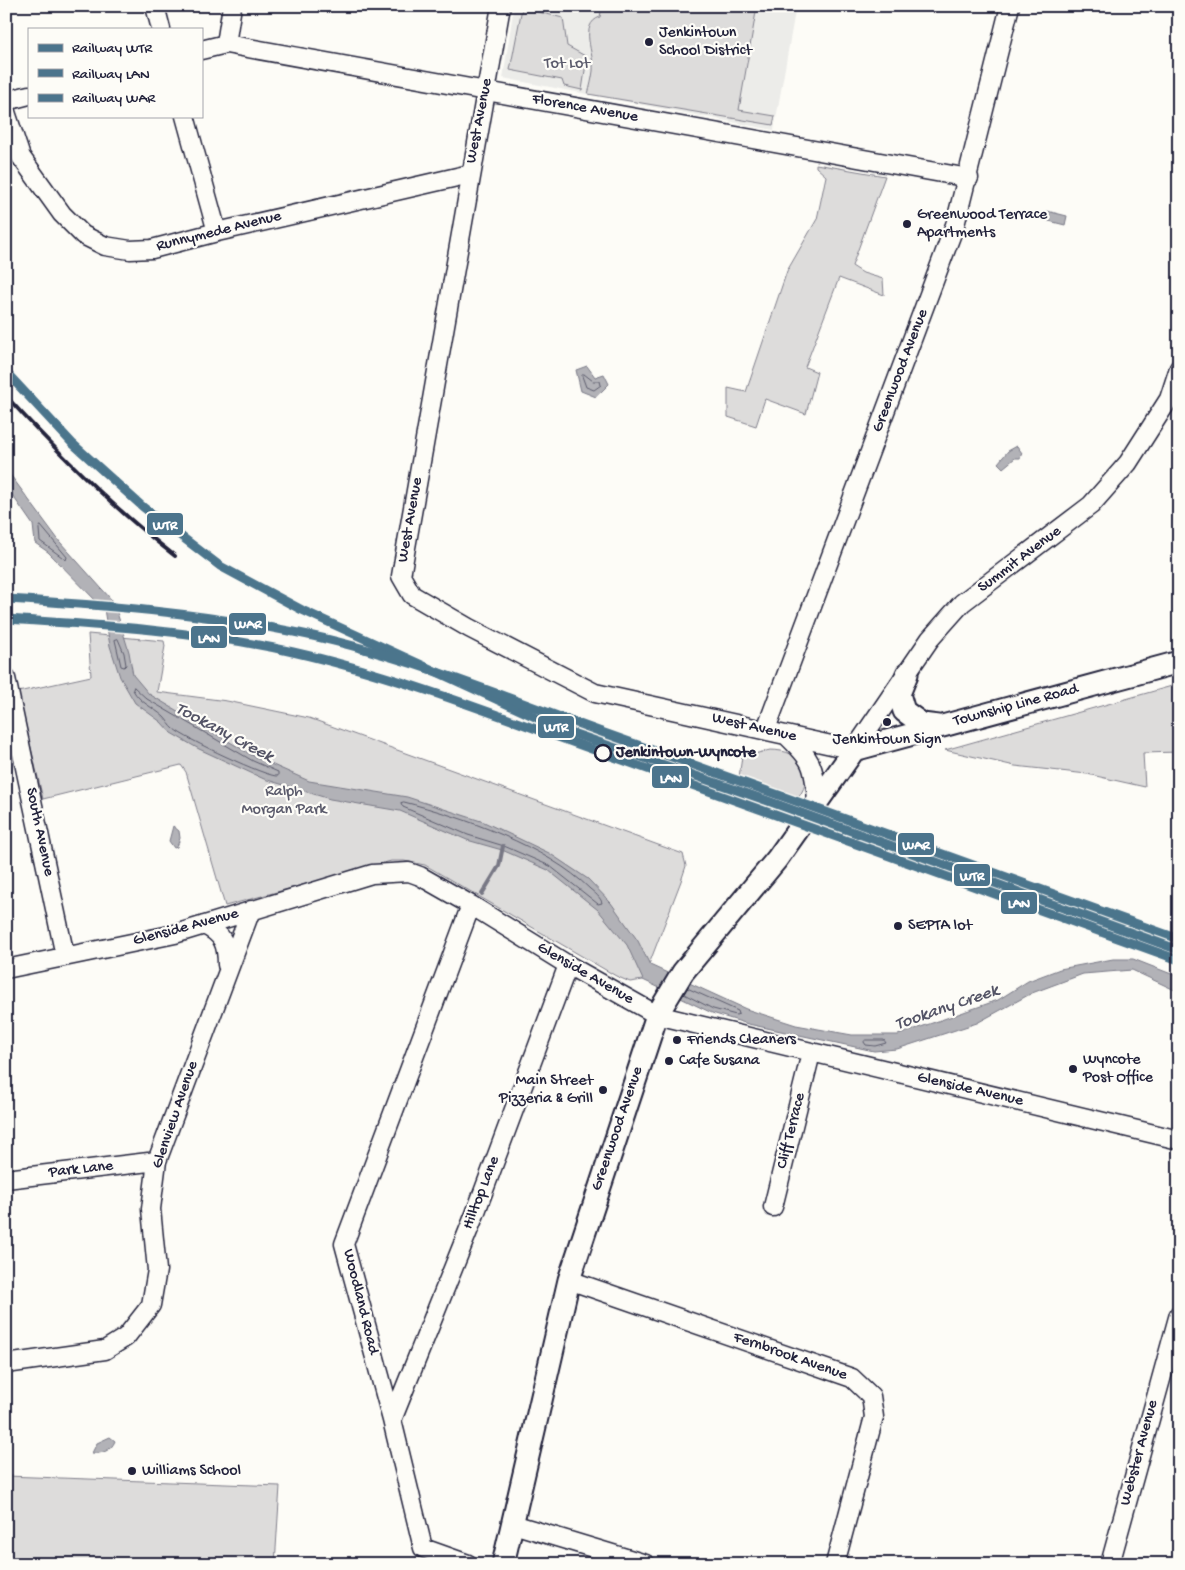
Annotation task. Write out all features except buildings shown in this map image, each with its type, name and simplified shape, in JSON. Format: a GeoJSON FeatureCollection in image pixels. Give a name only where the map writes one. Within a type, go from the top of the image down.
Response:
{"type":"FeatureCollection","features":[{"type":"Feature","properties":{"kind":"main road","name":"Township Line Road"},"geometry":{"type":"LineString","coordinates":[[854,750],[1179,662]]}},
{"type":"Feature","properties":{"kind":"main road"},"geometry":{"type":"LineString","coordinates":[[907,674],[900,694],[904,711],[922,724],[938,726]]}},
{"type":"Feature","properties":{"kind":"main road","name":"Greenwood Avenue"},"geometry":{"type":"LineString","coordinates":[[503,1564],[569,1280],[656,1015],[683,972],[777,859],[854,750]]}},
{"type":"Feature","properties":{"kind":"street"},"geometry":{"type":"LineString","coordinates":[[155,6],[161,28]]}},
{"type":"Feature","properties":{"kind":"street"},"geometry":{"type":"LineString","coordinates":[[226,44],[232,6]]}},
{"type":"Feature","properties":{"kind":"street","name":"West Avenue"},"geometry":{"type":"LineString","coordinates":[[501,6],[470,174],[401,576],[412,595],[469,628],[595,693],[766,729],[854,750]]}},
{"type":"Feature","properties":{"kind":"street","name":"Greenwood Avenue"},"geometry":{"type":"LineString","coordinates":[[766,729],[956,225],[1010,6]]}},
{"type":"Feature","properties":{"kind":"street","name":"Florence Avenue"},"geometry":{"type":"LineString","coordinates":[[202,50],[226,44],[969,178]]}},
{"type":"Feature","properties":{"kind":"street"},"geometry":{"type":"LineString","coordinates":[[6,101],[28,95]]}},
{"type":"Feature","properties":{"kind":"street","name":"Runnymede Avenue"},"geometry":{"type":"LineString","coordinates":[[6,112],[21,157],[62,214],[83,235],[105,246],[130,250],[152,249],[217,232],[470,174]]}},
{"type":"Feature","properties":{"kind":"street"},"geometry":{"type":"LineString","coordinates":[[186,118],[217,232]]}},
{"type":"Feature","properties":{"kind":"street","name":"Summit Avenue"},"geometry":{"type":"LineString","coordinates":[[854,750],[930,639],[962,603],[1091,506],[1128,463],[1174,399],[1179,368]]}},
{"type":"Feature","properties":{"kind":"street","name":"South Avenue"},"geometry":{"type":"LineString","coordinates":[[6,678],[66,956]]}},
{"type":"Feature","properties":{"kind":"street"},"geometry":{"type":"LineString","coordinates":[[786,735],[810,760],[815,774],[817,800]]}},
{"type":"Feature","properties":{"kind":"street","name":"Glenside Avenue"},"geometry":{"type":"LineString","coordinates":[[6,970],[175,934],[372,874],[398,871],[420,876],[471,904],[568,965],[656,1015],[811,1054],[1179,1140]]}},
{"type":"Feature","properties":{"kind":"street","name":"Woodland Road"},"geometry":{"type":"LineString","coordinates":[[468,1564],[423,1548],[392,1420],[344,1244],[471,904]]}},
{"type":"Feature","properties":{"kind":"street","name":"Glenview Avenue"},"geometry":{"type":"LineString","coordinates":[[6,1364],[105,1350],[126,1337],[144,1317],[154,1298],[156,1284],[157,1270],[151,1209],[157,1162],[251,910]]}},
{"type":"Feature","properties":{"kind":"street","name":"Glenview Avenue"},"geometry":{"type":"LineString","coordinates":[[204,925],[216,930],[227,947],[227,973]]}},
{"type":"Feature","properties":{"kind":"street","name":"Hilltop Lane"},"geometry":{"type":"LineString","coordinates":[[392,1420],[475,1214],[568,965]]}},
{"type":"Feature","properties":{"kind":"street","name":"Cliff Terrace"},"geometry":{"type":"LineString","coordinates":[[773,1208],[811,1054]]}},
{"type":"Feature","properties":{"kind":"street","name":"Park Lane"},"geometry":{"type":"LineString","coordinates":[[6,1178],[157,1162]]}},
{"type":"Feature","properties":{"kind":"street","name":"Fernbrook Avenue"},"geometry":{"type":"LineString","coordinates":[[569,1280],[852,1378],[871,1396],[874,1417],[835,1564]]}},
{"type":"Feature","properties":{"kind":"street","name":"Webster Avenue"},"geometry":{"type":"LineString","coordinates":[[1110,1564],[1179,1314]]}},
{"type":"Feature","properties":{"kind":"street"},"geometry":{"type":"LineString","coordinates":[[513,1524],[646,1564]]}},
{"type":"Feature","properties":{"kind":"shaded area","name":"Jenkintown School District"},"geometry":{"type":"Polygon","coordinates":[[[514,6],[796,6],[774,130],[503,78],[514,6]]]}},
{"type":"Feature","properties":{"kind":"green space"},"geometry":{"type":"Polygon","coordinates":[[[602,6],[757,6],[739,110],[775,116],[773,125],[588,94],[593,71],[589,41],[590,26],[593,21],[600,17],[602,6]]]}},
{"type":"Feature","properties":{"kind":"green space","name":"Tot Lot"},"geometry":{"type":"Polygon","coordinates":[[[522,8],[563,18],[567,46],[587,57],[582,90],[564,86],[562,80],[510,70],[522,8]]]}},
{"type":"Feature","properties":{"kind":"green space"},"geometry":{"type":"Polygon","coordinates":[[[816,164],[885,176],[852,266],[863,273],[883,279],[884,295],[839,278],[805,367],[817,372],[806,414],[765,399],[756,426],[728,417],[728,388],[746,392],[787,271],[817,219],[826,176],[816,167],[816,164]]]}},
{"type":"Feature","properties":{"kind":"green space","name":"Ralph Morgan Park"},"geometry":{"type":"Polygon","coordinates":[[[88,634],[164,641],[165,646],[157,692],[227,701],[309,718],[683,854],[686,866],[643,980],[630,982],[616,976],[425,865],[404,861],[391,861],[225,906],[186,772],[181,765],[43,799],[18,692],[91,676],[88,634]]]}},
{"type":"Feature","properties":{"kind":"green space"},"geometry":{"type":"Polygon","coordinates":[[[1179,684],[1179,752],[1143,753],[1145,787],[1087,774],[1015,766],[945,750],[1179,684]]]}},
{"type":"Feature","properties":{"kind":"green space"},"geometry":{"type":"Polygon","coordinates":[[[770,750],[791,754],[803,764],[806,771],[806,780],[798,798],[739,777],[742,757],[770,750]]]}},
{"type":"Feature","properties":{"kind":"green space"},"geometry":{"type":"Polygon","coordinates":[[[6,1476],[280,1486],[275,1564],[6,1564],[6,1476]]]}},
{"type":"Feature","properties":{"kind":"water"},"geometry":{"type":"Polygon","coordinates":[[[1047,211],[1067,216],[1065,225],[1045,220],[1047,211]]]}},
{"type":"Feature","properties":{"kind":"water"},"geometry":{"type":"Polygon","coordinates":[[[587,366],[595,377],[604,374],[609,384],[596,397],[581,391],[576,370],[587,366]]]}},
{"type":"Feature","properties":{"kind":"water"},"geometry":{"type":"Polygon","coordinates":[[[1017,446],[1022,453],[1020,458],[1015,458],[1003,468],[998,463],[1008,451],[1017,446]]]}},
{"type":"Feature","properties":{"kind":"water"},"geometry":{"type":"Polygon","coordinates":[[[6,469],[60,542],[110,598],[116,609],[129,652],[133,675],[149,694],[255,757],[309,781],[407,797],[484,822],[549,853],[588,879],[611,903],[638,941],[650,965],[746,1009],[796,1025],[852,1035],[898,1035],[998,1000],[1028,981],[1060,969],[1113,959],[1133,959],[1179,977],[1179,992],[1132,970],[1083,974],[1032,993],[977,1023],[897,1049],[874,1051],[748,1024],[712,1013],[643,980],[627,945],[598,910],[548,870],[502,850],[467,840],[400,811],[330,799],[264,779],[199,749],[171,733],[161,722],[135,703],[120,677],[110,646],[104,609],[48,552],[35,543],[33,525],[6,486],[6,469]]]}},
{"type":"Feature","properties":{"kind":"water"},"geometry":{"type":"Polygon","coordinates":[[[173,826],[179,831],[180,838],[177,847],[174,848],[169,841],[173,826]]]}},
{"type":"Feature","properties":{"kind":"water"},"geometry":{"type":"Polygon","coordinates":[[[110,1437],[115,1441],[109,1449],[99,1453],[92,1453],[97,1443],[110,1437]]]}},
{"type":"Feature","properties":{"kind":"waterway"},"geometry":{"type":"LineString","coordinates":[[482,894],[499,866],[503,846]]}},
{"type":"Feature","properties":{"kind":"railway"},"geometry":{"type":"LineString","coordinates":[[6,396],[87,480],[175,556]]}},
{"type":"Feature","properties":{"kind":"rail line","name":"WTR"},"geometry":{"type":"LineString","coordinates":[[6,372],[72,443],[143,507],[220,566],[302,610],[561,729],[768,801],[1179,950]]}},
{"type":"Feature","properties":{"kind":"rail line","name":"WAR"},"geometry":{"type":"LineString","coordinates":[[7,599],[115,607],[259,625],[334,641],[374,652],[454,678],[1179,939]]}},
{"type":"Feature","properties":{"kind":"rail line","name":"LAN"},"geometry":{"type":"LineString","coordinates":[[6,619],[186,634],[258,645],[334,662],[415,686],[495,714],[1176,959]]}},
{"type":"Feature","properties":{"kind":"place","name":"Jenkintown School District"},"geometry":{"type":"Point","coordinates":[649,42]}},
{"type":"Feature","properties":{"kind":"place","name":"Greenwood Terrace Apartments"},"geometry":{"type":"Point","coordinates":[907,224]}},
{"type":"Feature","properties":{"kind":"place","name":"Jenkintown Sign"},"geometry":{"type":"Point","coordinates":[887,722]}},
{"type":"Feature","properties":{"kind":"place","name":"Jenkintown-Wyncote"},"geometry":{"type":"Point","coordinates":[603,753]}},
{"type":"Feature","properties":{"kind":"place","name":"SEPTA lot"},"geometry":{"type":"Point","coordinates":[898,926]}},
{"type":"Feature","properties":{"kind":"place","name":"Friends Cleaners"},"geometry":{"type":"Point","coordinates":[677,1040]}},
{"type":"Feature","properties":{"kind":"place","name":"Cafe Susana"},"geometry":{"type":"Point","coordinates":[669,1061]}},
{"type":"Feature","properties":{"kind":"place","name":"Wyncote Post Office"},"geometry":{"type":"Point","coordinates":[1073,1069]}},
{"type":"Feature","properties":{"kind":"place","name":"Main Street Pizzeria & Grill"},"geometry":{"type":"Point","coordinates":[603,1090]}},
{"type":"Feature","properties":{"kind":"place","name":"Williams School"},"geometry":{"type":"Point","coordinates":[132,1471]}},
{"type":"Feature","properties":{"kind":"water label","name":"Tookany Creek"},"geometry":{"type":"Point","coordinates":[224,733]}},
{"type":"Feature","properties":{"kind":"water label","name":"Tookany Creek"},"geometry":{"type":"Point","coordinates":[947,1008]}}]}
